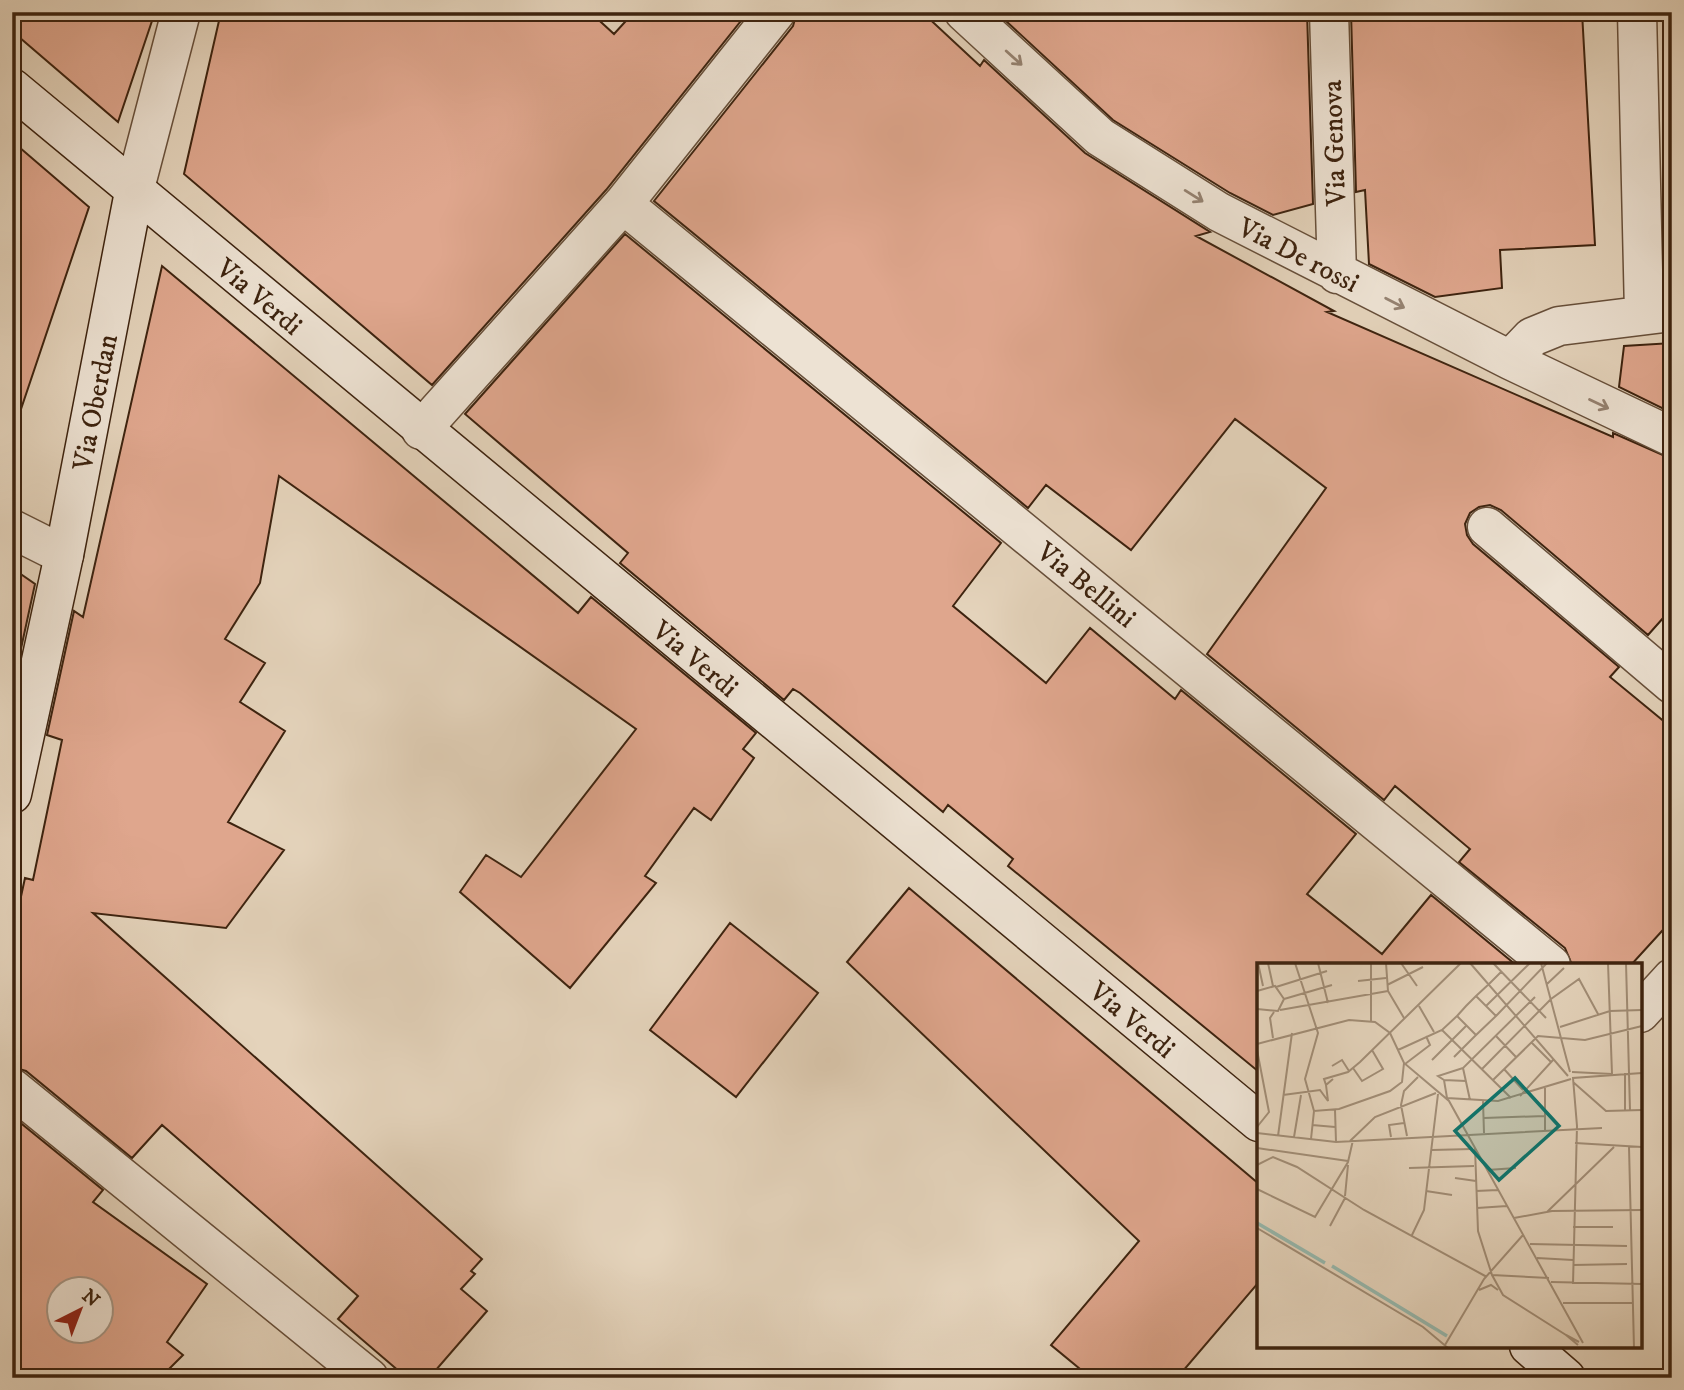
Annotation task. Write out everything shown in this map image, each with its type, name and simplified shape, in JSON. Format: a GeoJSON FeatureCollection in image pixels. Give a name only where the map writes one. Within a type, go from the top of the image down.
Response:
{"type":"FeatureCollection","features":[{"type":"Feature","properties":{"kind":"street","name":"Via Oberdan"},"geometry":{"type":"LineString","coordinates":[[12,793],[64,555],[134,192],[181,12]]}},
{"type":"Feature","properties":{"kind":"street"},"geometry":{"type":"LineString","coordinates":[[421,430],[623,204],[776,12]]}},
{"type":"Feature","properties":{"kind":"street","name":"Via De rossi"},"geometry":{"type":"LineString","coordinates":[[964,12],[1100,136],[1219,212],[1510,360],[1672,437]]}},
{"type":"Feature","properties":{"kind":"street","name":"Via Genova"},"geometry":{"type":"LineString","coordinates":[[1329,12],[1337,274]]}},
{"type":"Feature","properties":{"kind":"street"},"geometry":{"type":"LineString","coordinates":[[1510,360],[1532,337],[1559,326],[1658,312],[1637,12]]}},
{"type":"Feature","properties":{"kind":"street","name":"Via Verdi"},"geometry":{"type":"LineString","coordinates":[[12,88],[421,430],[1257,1120]]}},
{"type":"Feature","properties":{"kind":"street","name":"Via Bellini"},"geometry":{"type":"LineString","coordinates":[[623,204],[1549,963]]}},
{"type":"Feature","properties":{"kind":"street"},"geometry":{"type":"LineString","coordinates":[[1487,527],[1672,684]]}},
{"type":"Feature","properties":{"kind":"street"},"geometry":{"type":"LineString","coordinates":[[12,530],[64,555]]}},
{"type":"Feature","properties":{"kind":"street"},"geometry":{"type":"LineString","coordinates":[[1642,1011],[1672,978]]}},
{"type":"Feature","properties":{"kind":"street"},"geometry":{"type":"LineString","coordinates":[[12,1088],[369,1378]]}},
{"type":"Feature","properties":{"kind":"street"},"geometry":{"type":"LineString","coordinates":[[1531,1348],[1566,1378]]}},
{"type":"Feature","properties":{"kind":"building"},"geometry":{"type":"Polygon","coordinates":[[[12,12],[155,12],[118,122],[12,31],[12,12]]]}},
{"type":"Feature","properties":{"kind":"building"},"geometry":{"type":"Polygon","coordinates":[[[221,12],[590,12],[614,34],[634,12],[748,12],[606,190],[432,385],[184,174],[221,12]]]}},
{"type":"Feature","properties":{"kind":"building"},"geometry":{"type":"Polygon","coordinates":[[[797,12],[922,12],[980,66],[984,60],[1085,153],[1210,232],[1196,236],[1334,311],[1327,312],[1613,437],[1613,433],[1672,459],[1672,608],[1648,635],[1501,510],[1490,505],[1479,507],[1470,513],[1465,524],[1467,535],[1473,544],[1619,667],[1610,677],[1672,728],[1672,920],[1633,963],[1571,963],[1565,948],[1459,862],[1470,849],[1395,786],[1384,800],[1207,654],[1326,488],[1235,419],[1131,550],[1046,485],[1028,508],[654,201],[793,26],[797,12]]]}},
{"type":"Feature","properties":{"kind":"building"},"geometry":{"type":"Polygon","coordinates":[[[1011,12],[1307,12],[1313,204],[1273,215],[1230,193],[1113,120],[1006,21],[1011,12]]]}},
{"type":"Feature","properties":{"kind":"building"},"geometry":{"type":"Polygon","coordinates":[[[1351,12],[1582,12],[1595,245],[1500,250],[1502,288],[1435,297],[1369,264],[1365,190],[1356,192],[1351,12]]]}},
{"type":"Feature","properties":{"kind":"building"},"geometry":{"type":"Polygon","coordinates":[[[12,141],[89,207],[20,412],[12,410],[12,141]]]}},
{"type":"Feature","properties":{"kind":"building"},"geometry":{"type":"Polygon","coordinates":[[[625,234],[1001,543],[953,606],[1046,683],[1090,628],[1175,699],[1181,690],[1356,834],[1307,894],[1382,954],[1431,895],[1514,963],[1257,963],[1257,1070],[1008,866],[1013,859],[948,805],[943,812],[800,693],[793,689],[784,700],[620,563],[628,553],[465,414],[625,234]]]}},
{"type":"Feature","properties":{"kind":"building"},"geometry":{"type":"Polygon","coordinates":[[[162,266],[578,613],[591,597],[756,733],[743,749],[754,758],[711,820],[694,808],[645,876],[656,883],[570,988],[460,892],[486,855],[521,877],[636,729],[279,476],[260,583],[225,639],[265,663],[240,702],[285,731],[228,822],[284,850],[226,928],[93,913],[482,1259],[471,1271],[475,1274],[461,1289],[487,1311],[429,1378],[407,1378],[338,1319],[358,1296],[162,1125],[132,1158],[26,1071],[12,1067],[12,938],[25,878],[33,880],[62,740],[47,735],[74,611],[83,617],[162,266]]]}},
{"type":"Feature","properties":{"kind":"building"},"geometry":{"type":"Polygon","coordinates":[[[1672,343],[1672,413],[1619,387],[1624,346],[1672,343]]]}},
{"type":"Feature","properties":{"kind":"building"},"geometry":{"type":"Polygon","coordinates":[[[12,568],[35,584],[12,690],[12,568]]]}},
{"type":"Feature","properties":{"kind":"building"},"geometry":{"type":"Polygon","coordinates":[[[909,888],[1257,1182],[1257,1284],[1177,1378],[1091,1378],[1051,1345],[1139,1241],[847,962],[909,888]]]}},
{"type":"Feature","properties":{"kind":"building"},"geometry":{"type":"Polygon","coordinates":[[[730,923],[818,993],[736,1097],[650,1030],[730,923]]]}},
{"type":"Feature","properties":{"kind":"building"},"geometry":{"type":"Polygon","coordinates":[[[12,1116],[103,1190],[93,1202],[207,1284],[167,1342],[183,1355],[160,1378],[12,1378],[12,1116]]]}}]}
